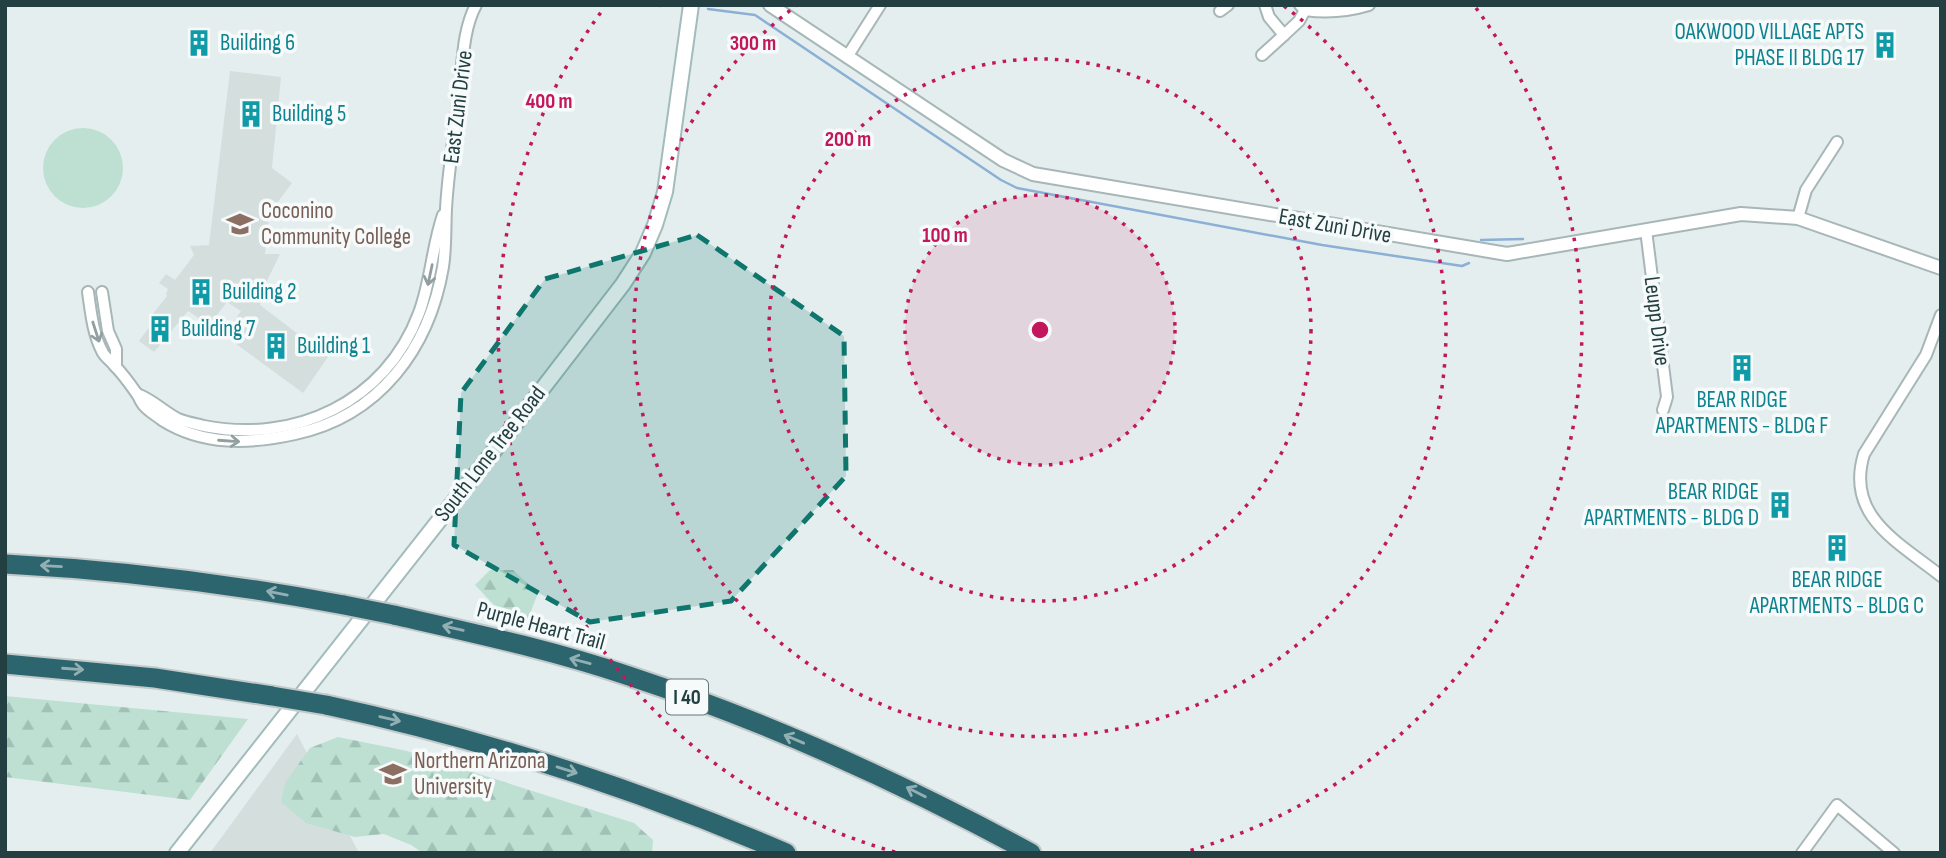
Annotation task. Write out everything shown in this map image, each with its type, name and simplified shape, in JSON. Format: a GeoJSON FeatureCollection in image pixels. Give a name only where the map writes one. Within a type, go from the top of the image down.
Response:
{"type":"FeatureCollection","features":[{"type":"Feature","properties":{"kind":"highway","name":"Purple Heart Trail"},"geometry":{"type":"LineString","coordinates":[[5,564],[96,569],[260,589],[394,615],[512,642],[598,666],[686,696],[878,774],[1031,853]]}},
{"type":"Feature","properties":{"kind":"highway"},"geometry":{"type":"LineString","coordinates":[[5,664],[155,678],[272,696],[326,705],[454,735],[609,783],[679,808],[786,853]]}},
{"type":"Feature","properties":{"kind":"main road","name":"South Lone Tree Road"},"geometry":{"type":"LineString","coordinates":[[177,853],[523,414],[623,284],[643,253],[665,192],[691,5]]}},
{"type":"Feature","properties":{"kind":"street","name":"East Zuni Drive"},"geometry":{"type":"LineString","coordinates":[[88,292],[96,337],[104,355],[143,405],[176,428],[215,440],[257,441],[328,425],[371,400],[391,379],[421,336],[438,292],[466,36],[476,5]]}},
{"type":"Feature","properties":{"kind":"street","name":"East Zuni Drive"},"geometry":{"type":"LineString","coordinates":[[770,5],[1003,160],[1032,174],[1507,254],[1741,214],[1798,218],[1941,268]]}},
{"type":"Feature","properties":{"kind":"street"},"geometry":{"type":"LineString","coordinates":[[847,57],[880,5]]}},
{"type":"Feature","properties":{"kind":"street"},"geometry":{"type":"LineString","coordinates":[[1265,5],[1269,17],[1284,35]]}},
{"type":"Feature","properties":{"kind":"street"},"geometry":{"type":"LineString","coordinates":[[1262,55],[1299,21],[1302,8],[1337,10],[1369,5]]}},
{"type":"Feature","properties":{"kind":"street"},"geometry":{"type":"LineString","coordinates":[[1798,218],[1806,190],[1837,142]]}},
{"type":"Feature","properties":{"kind":"street","name":"Leupp Drive"},"geometry":{"type":"LineString","coordinates":[[1646,230],[1667,397],[1663,410]]}},
{"type":"Feature","properties":{"kind":"street","name":"East Zuni Drive"},"geometry":{"type":"LineString","coordinates":[[102,292],[108,331],[116,349],[116,367]]}},
{"type":"Feature","properties":{"kind":"street"},"geometry":{"type":"LineString","coordinates":[[1941,315],[1926,355],[1864,454],[1859,471],[1864,506],[1881,530],[1941,576]]}},
{"type":"Feature","properties":{"kind":"street"},"geometry":{"type":"LineString","coordinates":[[1802,853],[1837,805],[1894,853]]}},
{"type":"Feature","properties":{"kind":"highlighted area"},"geometry":{"type":"Polygon","coordinates":[[[697,235],[844,336],[846,476],[731,601],[590,622],[454,545],[461,393],[545,279],[697,235]]]}},
{"type":"Feature","properties":{"kind":"shaded area","name":"Coconino Community College"},"geometry":{"type":"Polygon","coordinates":[[[230,71],[281,77],[272,168],[292,183],[277,203],[271,199],[265,254],[280,254],[267,281],[260,305],[328,357],[303,393],[224,335],[241,311],[227,302],[209,325],[188,311],[154,352],[139,341],[156,318],[152,315],[167,296],[168,289],[159,283],[166,274],[175,280],[194,255],[190,246],[209,245],[230,71]]]}},
{"type":"Feature","properties":{"kind":"shaded area"},"geometry":{"type":"Polygon","coordinates":[[[297,734],[359,853],[210,853],[297,734]]]}},
{"type":"Feature","properties":{"kind":"green space"},"geometry":{"type":"Polygon","coordinates":[[[83,128],[98,131],[111,140],[120,153],[123,168],[120,183],[111,196],[98,205],[83,208],[68,205],[55,196],[46,183],[43,168],[46,153],[55,140],[68,131],[83,128]]]}},
{"type":"Feature","properties":{"kind":"green space"},"geometry":{"type":"Polygon","coordinates":[[[490,570],[513,570],[538,593],[528,619],[494,605],[475,585],[490,570]]]}},
{"type":"Feature","properties":{"kind":"green space"},"geometry":{"type":"Polygon","coordinates":[[[5,696],[248,719],[190,800],[5,777],[5,696]]]}},
{"type":"Feature","properties":{"kind":"green space","name":"Northern Arizona University"},"geometry":{"type":"Polygon","coordinates":[[[338,737],[407,751],[634,823],[653,840],[652,853],[423,853],[384,834],[355,837],[306,823],[281,802],[285,783],[310,748],[338,737]]]}},
{"type":"Feature","properties":{"kind":"waterway"},"geometry":{"type":"LineString","coordinates":[[708,9],[755,15],[1001,180],[1017,188],[1322,245],[1462,266],[1469,263]]}},
{"type":"Feature","properties":{"kind":"waterway"},"geometry":{"type":"LineString","coordinates":[[1481,240],[1523,239]]}},
{"type":"Feature","properties":{"kind":"place","name":"Building 6"},"geometry":{"type":"Point","coordinates":[199,43]}},
{"type":"Feature","properties":{"kind":"place","name":"OAKWOOD VILLAGE APTS PHASE II BLDG 17"},"geometry":{"type":"Point","coordinates":[1885,45]}},
{"type":"Feature","properties":{"kind":"place","name":"Building 5"},"geometry":{"type":"Point","coordinates":[251,114]}},
{"type":"Feature","properties":{"kind":"place","name":"Coconino Community College"},"geometry":{"type":"Point","coordinates":[240,224]}},
{"type":"Feature","properties":{"kind":"place","name":"Building 2"},"geometry":{"type":"Point","coordinates":[201,292]}},
{"type":"Feature","properties":{"kind":"place","name":"Building 7"},"geometry":{"type":"Point","coordinates":[160,329]}},
{"type":"Feature","properties":{"kind":"place","name":"Building 1"},"geometry":{"type":"Point","coordinates":[276,346]}},
{"type":"Feature","properties":{"kind":"place","name":"BEAR RIDGE APARTMENTS - BLDG F"},"geometry":{"type":"Point","coordinates":[1742,368]}},
{"type":"Feature","properties":{"kind":"place","name":"BEAR RIDGE APARTMENTS - BLDG D"},"geometry":{"type":"Point","coordinates":[1780,505]}},
{"type":"Feature","properties":{"kind":"place","name":"BEAR RIDGE APARTMENTS - BLDG C"},"geometry":{"type":"Point","coordinates":[1837,548]}},
{"type":"Feature","properties":{"kind":"place","name":"Northern Arizona University"},"geometry":{"type":"Point","coordinates":[393,774]}}]}
